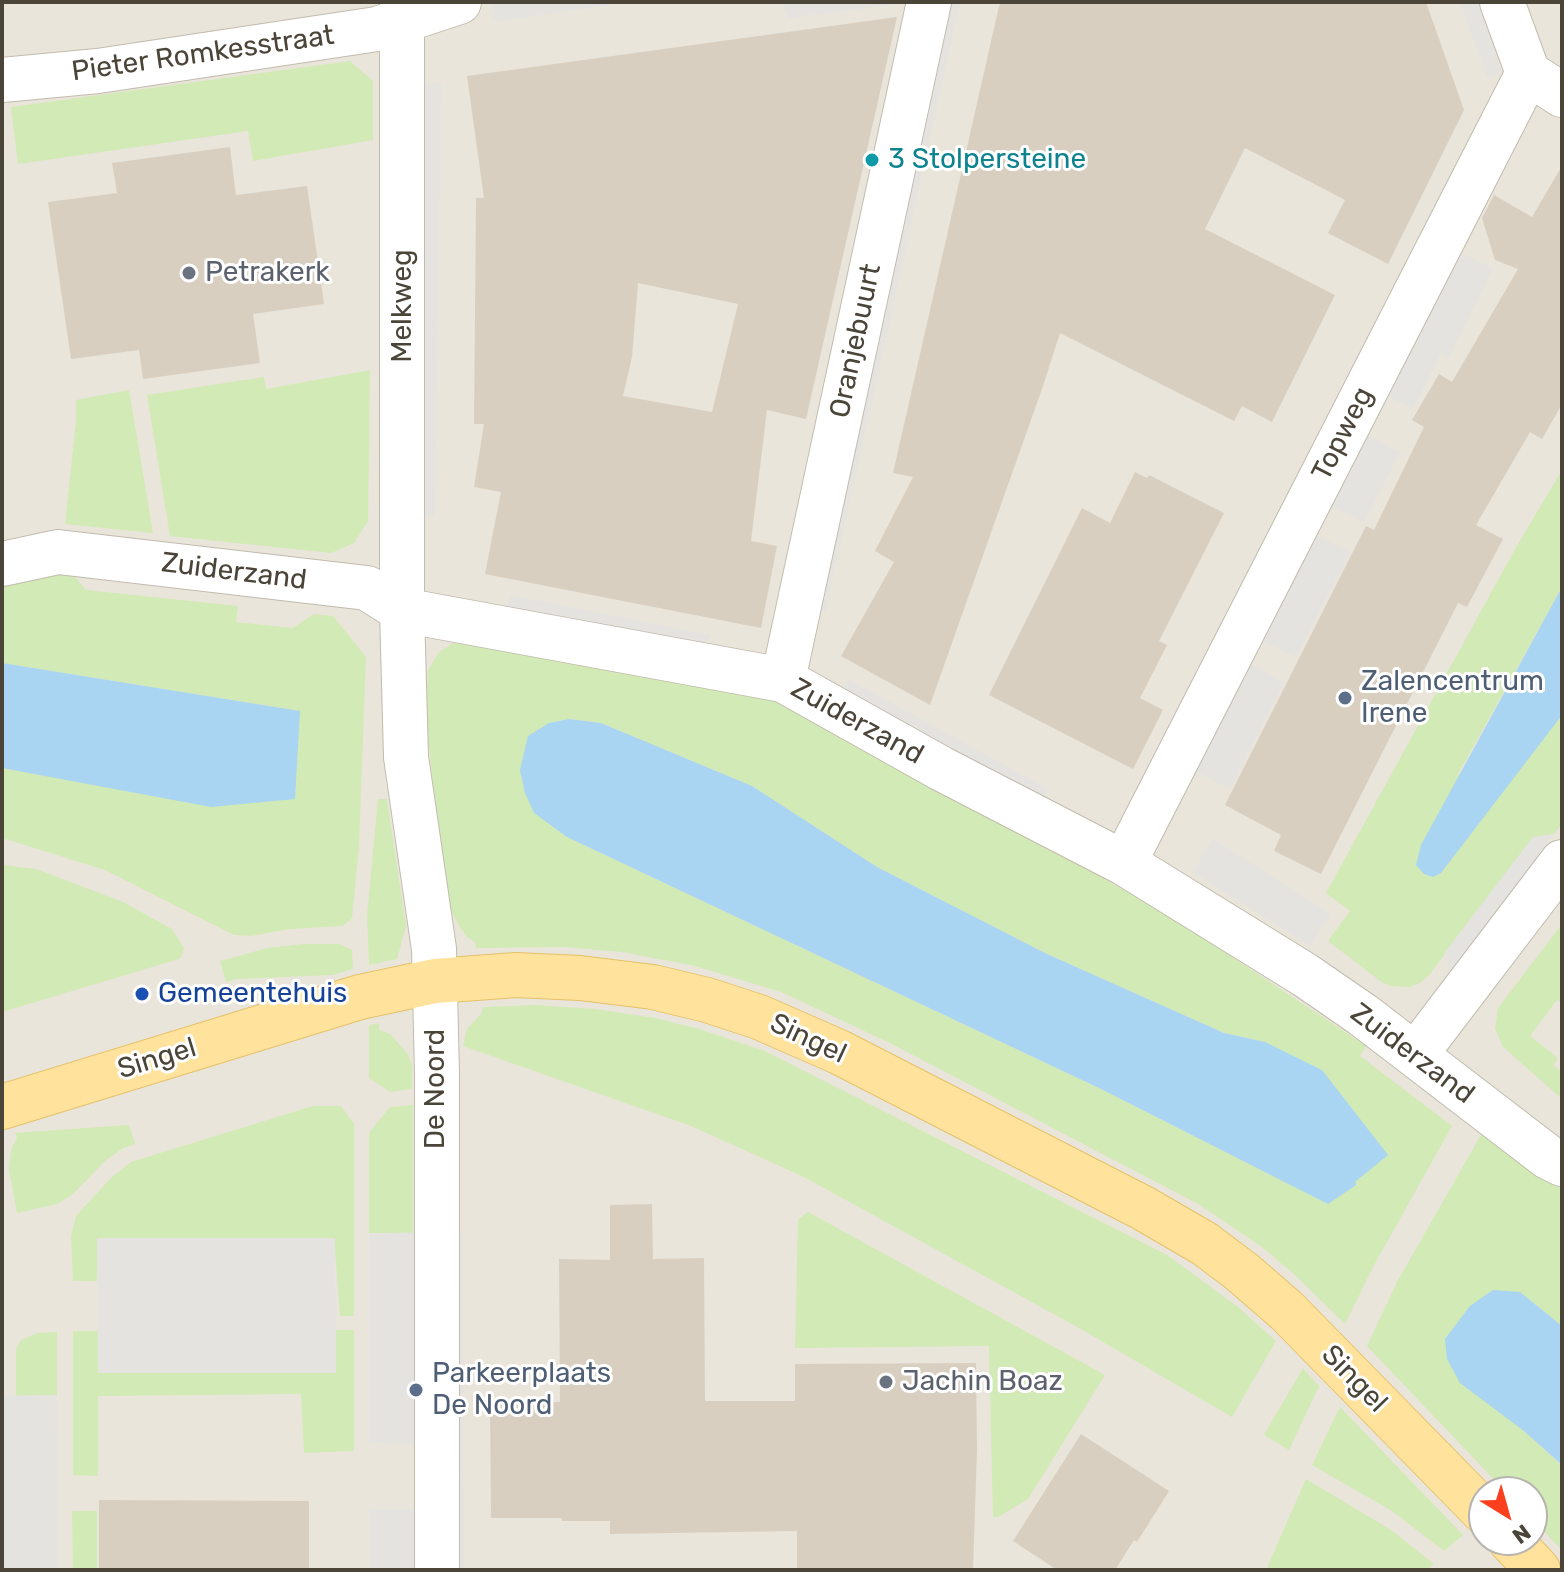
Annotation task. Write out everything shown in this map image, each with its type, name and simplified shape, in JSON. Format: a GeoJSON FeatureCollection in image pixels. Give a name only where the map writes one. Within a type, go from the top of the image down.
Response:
{"type":"FeatureCollection","features":[{"type":"Feature","properties":{"kind":"main road","name":"Singel"},"geometry":{"type":"LineString","coordinates":[[2,1107],[360,997],[435,981],[516,975],[580,978],[653,987],[707,1000],[759,1017],[839,1052],[1143,1208],[1205,1244],[1287,1311],[1468,1496]]}},
{"type":"Feature","properties":{"kind":"street"},"geometry":{"type":"LineString","coordinates":[[403,12],[459,2]]}},
{"type":"Feature","properties":{"kind":"street","name":"Oranjebuurt"},"geometry":{"type":"LineString","coordinates":[[783,680],[929,2]]}},
{"type":"Feature","properties":{"kind":"street","name":"Topweg"},"geometry":{"type":"LineString","coordinates":[[1124,863],[1545,84],[1502,2]]}},
{"type":"Feature","properties":{"kind":"street","name":"Pieter Romkesstraat"},"geometry":{"type":"LineString","coordinates":[[2,80],[98,71],[377,29],[403,12]]}},
{"type":"Feature","properties":{"kind":"street","name":"Melkweg"},"geometry":{"type":"LineString","coordinates":[[402,610],[403,12]]}},
{"type":"Feature","properties":{"kind":"street","name":"Zuiderzand"},"geometry":{"type":"LineString","coordinates":[[2,564],[58,552],[367,588],[402,610],[783,680],[942,769],[1124,863],[1305,975],[1548,1157],[1562,1164]]}},
{"type":"Feature","properties":{"kind":"street","name":"De Noord"},"geometry":{"type":"LineString","coordinates":[[402,610],[406,757],[428,902],[435,981],[437,1570]]}},
{"type":"Feature","properties":{"kind":"street"},"geometry":{"type":"LineString","coordinates":[[1415,1055],[1562,862]]}},
{"type":"Feature","properties":{"kind":"shaded area"},"geometry":{"type":"Polygon","coordinates":[[[2,2],[1562,2],[1562,1570],[2,1570],[2,2]]]}},
{"type":"Feature","properties":{"kind":"shaded area"},"geometry":{"type":"Polygon","coordinates":[[[510,2],[628,2],[493,22],[491,5],[510,2]]]}},
{"type":"Feature","properties":{"kind":"shaded area"},"geometry":{"type":"Polygon","coordinates":[[[781,2],[892,2],[890,5],[789,18],[781,2]]]}},
{"type":"Feature","properties":{"kind":"shaded area"},"geometry":{"type":"Polygon","coordinates":[[[943,2],[960,2],[825,613],[808,610],[943,2]]]}},
{"type":"Feature","properties":{"kind":"shaded area"},"geometry":{"type":"Polygon","coordinates":[[[1460,2],[1477,2],[1502,72],[1487,77],[1460,2]]]}},
{"type":"Feature","properties":{"kind":"shaded area"},"geometry":{"type":"Polygon","coordinates":[[[424,83],[441,83],[435,517],[419,516],[424,83]]]}},
{"type":"Feature","properties":{"kind":"shaded area"},"geometry":{"type":"Polygon","coordinates":[[[1459,252],[1493,269],[1449,357],[1441,353],[1413,409],[1385,395],[1459,252]]]}},
{"type":"Feature","properties":{"kind":"shaded area"},"geometry":{"type":"Polygon","coordinates":[[[1367,435],[1400,452],[1364,522],[1331,506],[1367,435]]]}},
{"type":"Feature","properties":{"kind":"shaded area"},"geometry":{"type":"Polygon","coordinates":[[[1316,535],[1350,552],[1296,657],[1262,640],[1316,535]]]}},
{"type":"Feature","properties":{"kind":"shaded area"},"geometry":{"type":"Polygon","coordinates":[[[510,595],[710,635],[707,650],[506,611],[510,595]]]}},
{"type":"Feature","properties":{"kind":"shaded area"},"geometry":{"type":"Polygon","coordinates":[[[1250,664],[1284,682],[1230,789],[1196,771],[1250,664]]]}},
{"type":"Feature","properties":{"kind":"shaded area"},"geometry":{"type":"Polygon","coordinates":[[[848,679],[1048,789],[1040,801],[841,693],[848,679]]]}},
{"type":"Feature","properties":{"kind":"shaded area"},"geometry":{"type":"Polygon","coordinates":[[[1554,834],[1451,972],[1445,952],[1533,837],[1554,834]]]}},
{"type":"Feature","properties":{"kind":"shaded area"},"geometry":{"type":"Polygon","coordinates":[[[1213,839],[1331,914],[1310,946],[1193,872],[1213,839]]]}},
{"type":"Feature","properties":{"kind":"shaded area","name":"Parkeerplaats De Noord"},"geometry":{"type":"Polygon","coordinates":[[[463,1232],[464,1570],[370,1570],[369,1509],[414,1509],[414,1444],[369,1443],[369,1233],[463,1232]]]}},
{"type":"Feature","properties":{"kind":"shaded area"},"geometry":{"type":"Polygon","coordinates":[[[97,1238],[335,1238],[336,1373],[98,1373],[97,1238]]]}},
{"type":"Feature","properties":{"kind":"shaded area"},"geometry":{"type":"Polygon","coordinates":[[[57,1395],[58,1570],[2,1570],[2,1396],[57,1395]]]}},
{"type":"Feature","properties":{"kind":"green space"},"geometry":{"type":"Polygon","coordinates":[[[350,61],[373,81],[373,140],[253,161],[248,131],[18,164],[11,107],[350,61]]]}},
{"type":"Feature","properties":{"kind":"green space"},"geometry":{"type":"Polygon","coordinates":[[[370,370],[368,521],[354,543],[331,553],[170,536],[147,395],[264,377],[266,389],[370,370]]]}},
{"type":"Feature","properties":{"kind":"green space"},"geometry":{"type":"Polygon","coordinates":[[[129,390],[153,533],[65,524],[76,400],[129,390]]]}},
{"type":"Feature","properties":{"kind":"green space"},"geometry":{"type":"Polygon","coordinates":[[[1562,470],[1562,587],[1457,776],[1548,733],[1562,715],[1562,824],[1554,834],[1533,837],[1430,974],[1409,987],[1391,986],[1328,941],[1350,911],[1326,893],[1514,551],[1562,470]]]}},
{"type":"Feature","properties":{"kind":"green space"},"geometry":{"type":"Polygon","coordinates":[[[67,568],[86,590],[238,606],[236,622],[293,628],[314,614],[333,616],[366,657],[359,846],[352,918],[343,926],[234,935],[105,870],[2,838],[2,768],[11,770],[300,711],[2,663],[2,578],[67,568]]]}},
{"type":"Feature","properties":{"kind":"green space"},"geometry":{"type":"Polygon","coordinates":[[[458,640],[782,698],[945,785],[1190,929],[1366,1046],[1360,1056],[1452,1126],[1373,1267],[1345,1324],[1262,1247],[1200,1205],[890,1043],[781,992],[695,966],[622,952],[564,947],[476,948],[475,942],[466,936],[451,910],[441,850],[426,722],[428,670],[439,652],[458,640]],[[569,719],[549,723],[567,837],[1101,1089],[1328,1204],[1354,1182],[1265,1042],[1224,1033],[1047,954],[877,867],[752,786],[601,723],[569,719]]]}},
{"type":"Feature","properties":{"kind":"green space"},"geometry":{"type":"Polygon","coordinates":[[[378,799],[387,799],[406,926],[397,959],[369,965],[367,916],[378,799]]]}},
{"type":"Feature","properties":{"kind":"green space"},"geometry":{"type":"Polygon","coordinates":[[[2,865],[36,869],[123,902],[172,929],[184,948],[182,955],[179,959],[2,1012],[2,865]]]}},
{"type":"Feature","properties":{"kind":"green space"},"geometry":{"type":"Polygon","coordinates":[[[1562,924],[1562,1003],[1557,1000],[1530,1036],[1558,1058],[1553,1065],[1562,1072],[1562,1099],[1503,1047],[1495,1028],[1498,1008],[1562,924]]]}},
{"type":"Feature","properties":{"kind":"green space"},"geometry":{"type":"Polygon","coordinates":[[[339,944],[352,950],[353,969],[333,975],[226,982],[220,961],[267,948],[339,944]]]}},
{"type":"Feature","properties":{"kind":"green space"},"geometry":{"type":"Polygon","coordinates":[[[536,1005],[595,1009],[655,1018],[765,1051],[1167,1255],[1238,1307],[1276,1341],[1232,1417],[1079,1328],[804,1177],[691,1126],[463,1046],[467,1029],[481,1014],[483,1007],[536,1005]]]}},
{"type":"Feature","properties":{"kind":"green space"},"geometry":{"type":"Polygon","coordinates":[[[379,1023],[379,1030],[390,1034],[407,1053],[412,1064],[412,1089],[390,1092],[369,1078],[369,1025],[379,1023]]]}},
{"type":"Feature","properties":{"kind":"green space"},"geometry":{"type":"Polygon","coordinates":[[[413,1105],[413,1233],[369,1233],[369,1133],[390,1107],[413,1105]]]}},
{"type":"Feature","properties":{"kind":"green space"},"geometry":{"type":"Polygon","coordinates":[[[313,1106],[341,1106],[354,1124],[354,1316],[340,1316],[334,1238],[97,1239],[97,1281],[73,1281],[71,1236],[76,1216],[111,1178],[131,1162],[313,1106]]]}},
{"type":"Feature","properties":{"kind":"green space"},"geometry":{"type":"Polygon","coordinates":[[[129,1125],[135,1144],[123,1148],[105,1161],[73,1194],[57,1204],[17,1213],[9,1170],[11,1150],[17,1138],[15,1133],[129,1125]]]}},
{"type":"Feature","properties":{"kind":"green space"},"geometry":{"type":"Polygon","coordinates":[[[1482,1133],[1562,1188],[1562,1326],[1520,1292],[1524,1431],[1562,1466],[1562,1550],[1548,1536],[1548,1476],[1491,1476],[1367,1346],[1397,1282],[1482,1133]]]}},
{"type":"Feature","properties":{"kind":"green space"},"geometry":{"type":"Polygon","coordinates":[[[808,1212],[1105,1375],[1028,1499],[993,1517],[989,1346],[795,1348],[798,1220],[808,1212]]]}},
{"type":"Feature","properties":{"kind":"green space"},"geometry":{"type":"Polygon","coordinates":[[[336,1330],[354,1330],[354,1451],[304,1453],[301,1394],[98,1396],[98,1476],[73,1475],[73,1331],[98,1331],[99,1373],[335,1373],[336,1330]]]}},
{"type":"Feature","properties":{"kind":"green space"},"geometry":{"type":"Polygon","coordinates":[[[57,1332],[57,1395],[16,1396],[16,1349],[21,1340],[37,1333],[57,1332]]]}},
{"type":"Feature","properties":{"kind":"green space"},"geometry":{"type":"Polygon","coordinates":[[[1303,1368],[1319,1386],[1289,1450],[1264,1435],[1303,1368]]]}},
{"type":"Feature","properties":{"kind":"green space"},"geometry":{"type":"Polygon","coordinates":[[[1340,1407],[1463,1535],[1444,1551],[1392,1511],[1312,1465],[1340,1407]]]}},
{"type":"Feature","properties":{"kind":"green space"},"geometry":{"type":"Polygon","coordinates":[[[1306,1479],[1391,1530],[1434,1564],[1426,1570],[1266,1570],[1306,1479]]]}},
{"type":"Feature","properties":{"kind":"green space"},"geometry":{"type":"Polygon","coordinates":[[[72,1511],[97,1511],[97,1570],[73,1570],[72,1511]]]}},
{"type":"Feature","properties":{"kind":"water"},"geometry":{"type":"Polygon","coordinates":[[[1562,587],[1562,715],[1441,873],[1433,877],[1424,874],[1416,865],[1421,845],[1562,587]]]}},
{"type":"Feature","properties":{"kind":"water"},"geometry":{"type":"Polygon","coordinates":[[[2,663],[300,711],[295,799],[211,807],[2,768],[2,663]]]}},
{"type":"Feature","properties":{"kind":"water"},"geometry":{"type":"Polygon","coordinates":[[[569,719],[601,723],[752,786],[877,867],[1047,954],[1224,1033],[1265,1042],[1322,1070],[1388,1155],[1355,1182],[1356,1185],[1328,1204],[1101,1089],[567,837],[534,813],[520,770],[528,736],[549,723],[569,719]]]}},
{"type":"Feature","properties":{"kind":"water"},"geometry":{"type":"Polygon","coordinates":[[[1493,1290],[1520,1292],[1562,1326],[1562,1465],[1524,1431],[1460,1383],[1447,1359],[1445,1339],[1470,1306],[1493,1290]]]}},
{"type":"Feature","properties":{"kind":"building"},"geometry":{"type":"Polygon","coordinates":[[[1000,2],[1426,2],[1464,110],[1388,264],[1328,233],[1345,200],[1245,148],[1205,229],[1335,295],[1272,422],[1242,406],[1234,421],[1060,333],[930,705],[841,656],[894,562],[875,551],[913,477],[893,473],[1000,2]]]}},
{"type":"Feature","properties":{"kind":"building"},"geometry":{"type":"Polygon","coordinates":[[[897,17],[806,419],[767,410],[751,541],[777,546],[761,628],[485,574],[501,492],[474,487],[484,424],[474,424],[476,198],[484,198],[467,76],[897,17]],[[638,283],[632,357],[623,396],[712,412],[738,304],[638,283]]]}},
{"type":"Feature","properties":{"kind":"building","name":"Petrakerk"},"geometry":{"type":"Polygon","coordinates":[[[230,147],[236,195],[307,186],[324,304],[253,314],[260,363],[143,379],[139,350],[71,359],[48,202],[117,193],[112,163],[230,147]]]}},
{"type":"Feature","properties":{"kind":"building","name":"Zalencentrum Irene"},"geometry":{"type":"Polygon","coordinates":[[[1562,166],[1562,404],[1542,439],[1530,432],[1476,525],[1503,539],[1467,607],[1458,603],[1321,874],[1274,851],[1281,835],[1225,805],[1366,526],[1374,530],[1424,427],[1412,420],[1439,374],[1452,382],[1518,269],[1495,260],[1482,218],[1494,195],[1532,217],[1562,166]]]}},
{"type":"Feature","properties":{"kind":"building"},"geometry":{"type":"Polygon","coordinates":[[[1135,472],[1147,478],[1149,475],[1224,513],[1159,641],[1167,645],[1140,698],[1163,710],[1133,769],[989,695],[1082,508],[1110,523],[1135,472]]]}},
{"type":"Feature","properties":{"kind":"building","name":"Jachin Boaz"},"geometry":{"type":"Polygon","coordinates":[[[652,1204],[653,1259],[704,1258],[705,1401],[795,1401],[795,1364],[976,1363],[973,1570],[797,1570],[797,1531],[610,1534],[610,1521],[491,1518],[490,1403],[560,1402],[559,1259],[610,1260],[610,1205],[652,1204]]]}},
{"type":"Feature","properties":{"kind":"building"},"geometry":{"type":"Polygon","coordinates":[[[1081,1434],[1169,1491],[1115,1570],[1057,1570],[1013,1541],[1081,1434]]]}},
{"type":"Feature","properties":{"kind":"building"},"geometry":{"type":"Polygon","coordinates":[[[99,1500],[309,1501],[309,1570],[99,1570],[99,1500]]]}},
{"type":"Feature","properties":{"kind":"place","name":"3 Stolpersteine"},"geometry":{"type":"Point","coordinates":[872,160]}},
{"type":"Feature","properties":{"kind":"place","name":"Petrakerk"},"geometry":{"type":"Point","coordinates":[189,273]}},
{"type":"Feature","properties":{"kind":"place","name":"Zalencentrum Irene"},"geometry":{"type":"Point","coordinates":[1345,698]}},
{"type":"Feature","properties":{"kind":"place","name":"Gemeentehuis"},"geometry":{"type":"Point","coordinates":[142,994]}},
{"type":"Feature","properties":{"kind":"place","name":"Jachin Boaz"},"geometry":{"type":"Point","coordinates":[886,1382]}},
{"type":"Feature","properties":{"kind":"place","name":"Parkeerplaats De Noord"},"geometry":{"type":"Point","coordinates":[416,1390]}}]}
